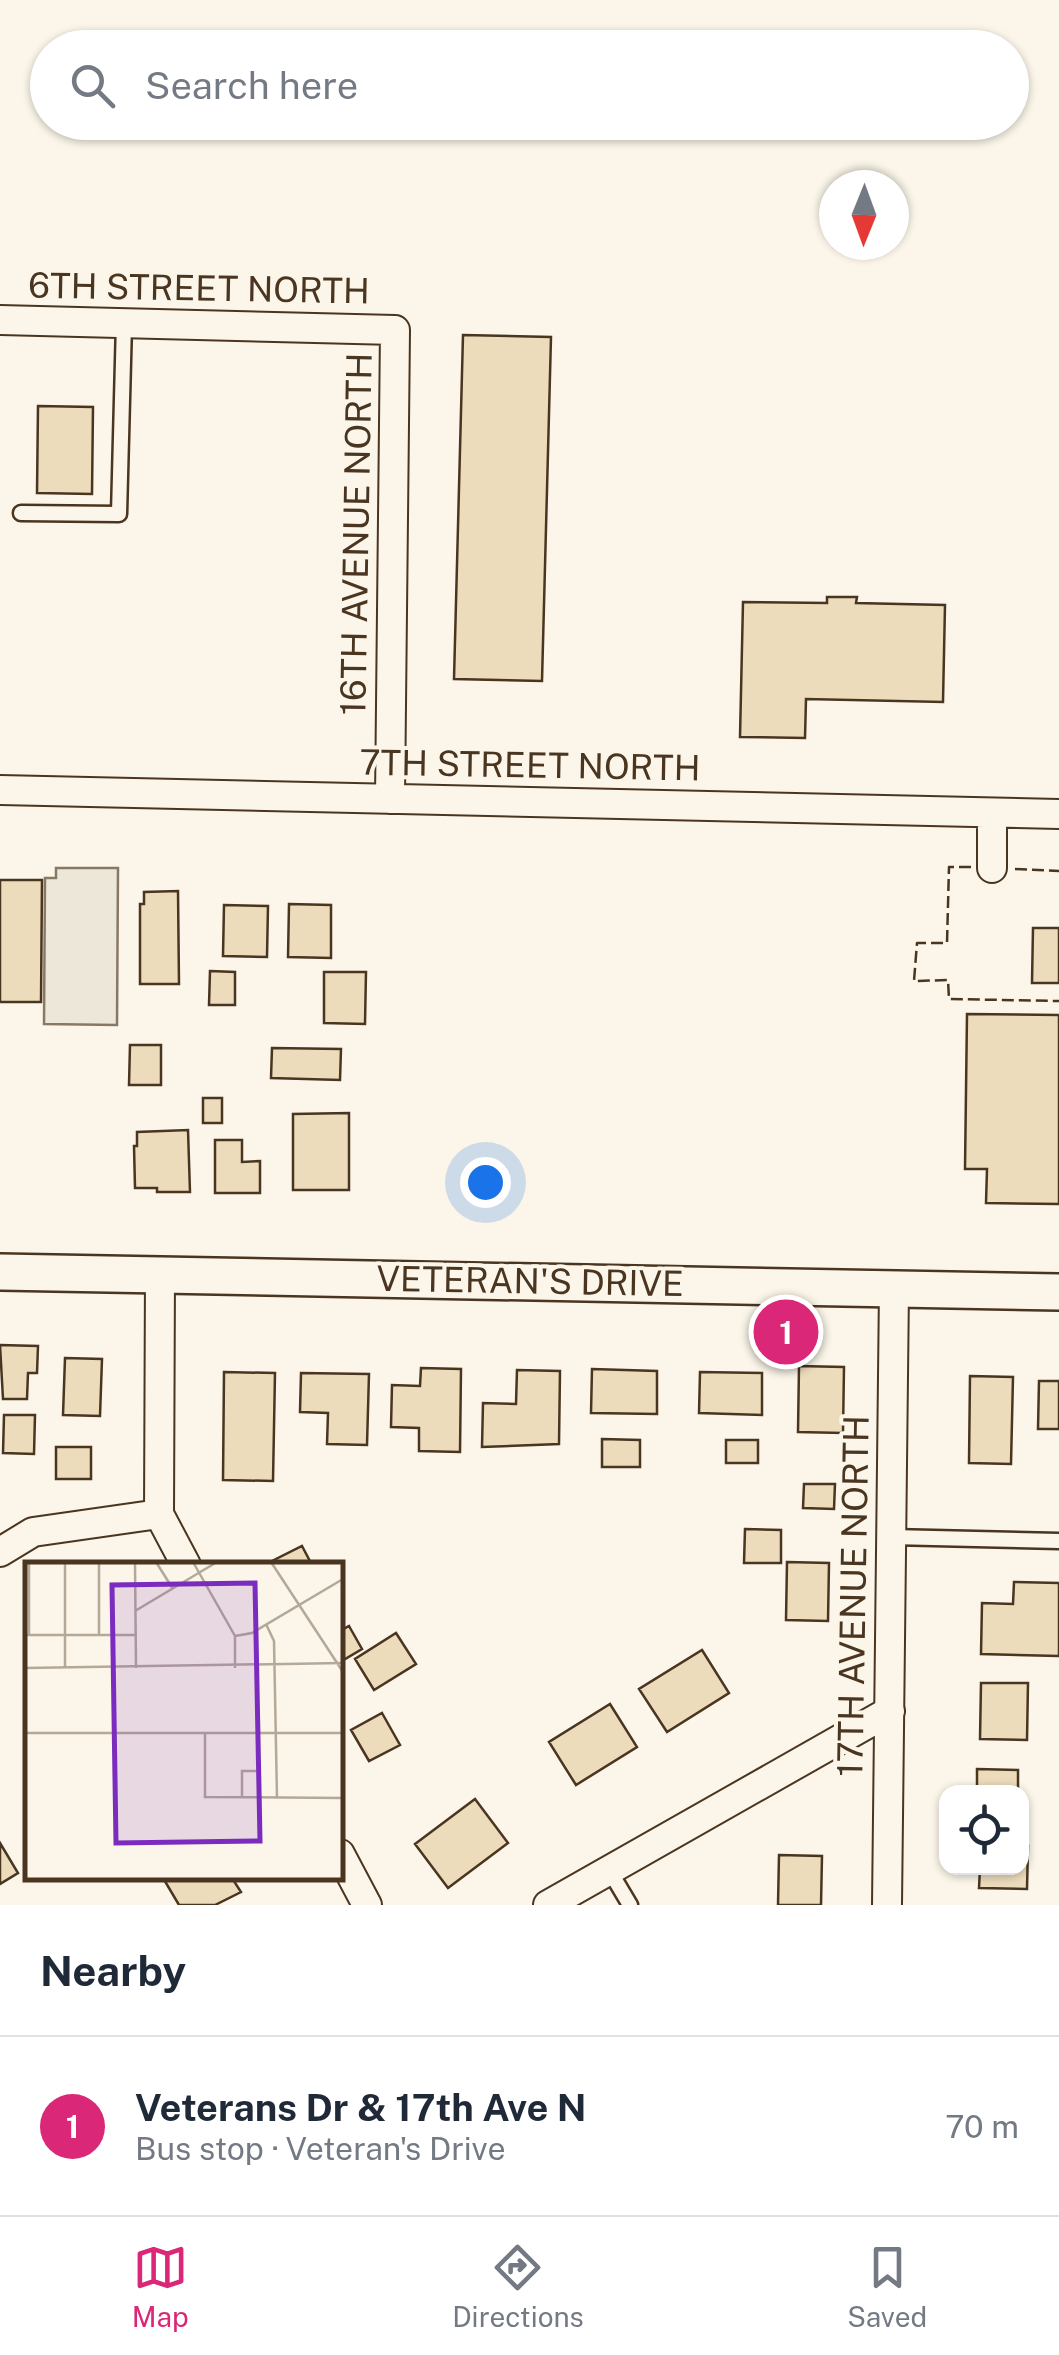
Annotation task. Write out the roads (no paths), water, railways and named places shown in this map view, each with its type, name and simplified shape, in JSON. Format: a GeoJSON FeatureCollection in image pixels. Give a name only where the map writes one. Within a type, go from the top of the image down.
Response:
{"type":"FeatureCollection","features":[{"type":"Feature","properties":{"kind":"street","name":"6TH STREET NORTH"},"geometry":{"type":"LineString","coordinates":[[0,320],[395,330]]}},
{"type":"Feature","properties":{"kind":"street","name":"16TH AVENUE NORTH"},"geometry":{"type":"LineString","coordinates":[[390,799],[395,330]]}},
{"type":"Feature","properties":{"kind":"street","name":"7TH STREET NORTH"},"geometry":{"type":"LineString","coordinates":[[0,790],[1059,814]]}},
{"type":"Feature","properties":{"kind":"street"},"geometry":{"type":"LineString","coordinates":[[992,812],[992,868]]}},
{"type":"Feature","properties":{"kind":"street","name":"VETERAN'S DRIVE"},"geometry":{"type":"LineString","coordinates":[[0,1272],[1059,1292]]}},
{"type":"Feature","properties":{"kind":"street"},"geometry":{"type":"LineString","coordinates":[[160,1273],[159,1514],[184,1562]]}},
{"type":"Feature","properties":{"kind":"street","name":"17TH AVENUE NORTH"},"geometry":{"type":"LineString","coordinates":[[887,1905],[894,1288]]}},
{"type":"Feature","properties":{"kind":"street"},"geometry":{"type":"LineString","coordinates":[[0,1552],[33,1532],[159,1514]]}},
{"type":"Feature","properties":{"kind":"street"},"geometry":{"type":"LineString","coordinates":[[548,1905],[890,1711]]}},
{"type":"Feature","properties":{"kind":"street"},"geometry":{"type":"LineString","coordinates":[[342,1858],[367,1905]]}},
{"type":"Feature","properties":{"kind":"lane"},"geometry":{"type":"LineString","coordinates":[[21,513],[119,514],[124,323]]}},
{"type":"Feature","properties":{"kind":"lane"},"geometry":{"type":"LineString","coordinates":[[890,1537],[1059,1541]]}},
{"type":"Feature","properties":{"kind":"lane"},"geometry":{"type":"LineString","coordinates":[[608,1868],[630,1905]]}},
{"type":"Feature","properties":{"kind":"place","name":"Veterans Dr & 17th Ave N"},"geometry":{"type":"Point","coordinates":[786,1332]}}]}
